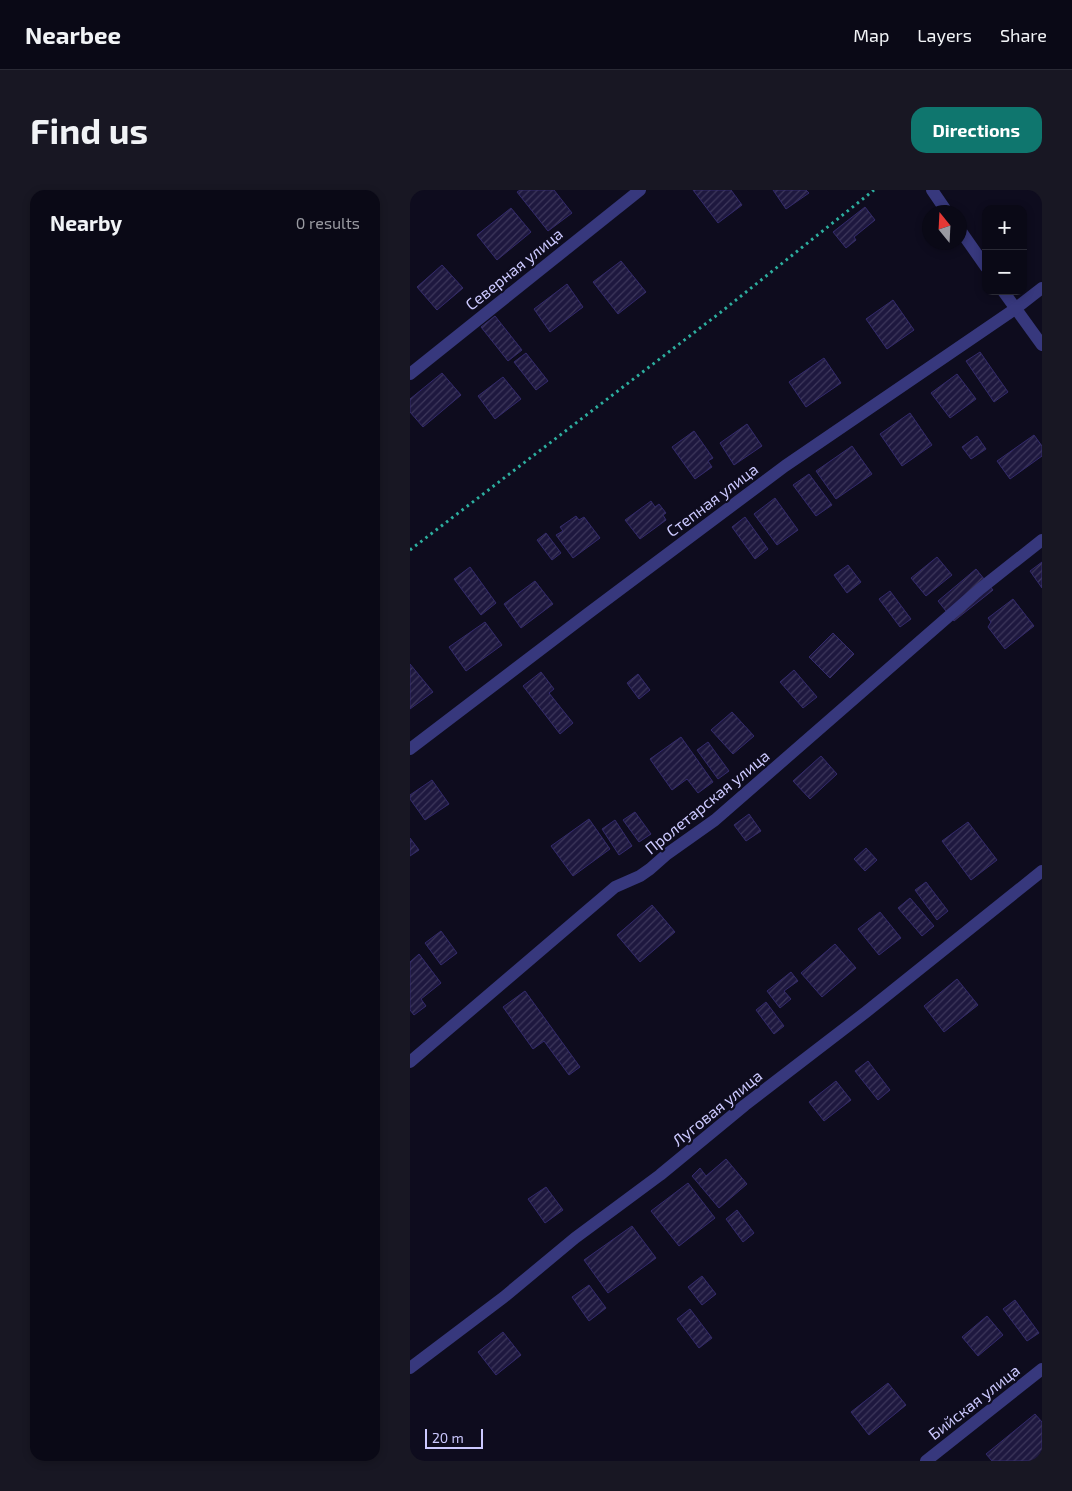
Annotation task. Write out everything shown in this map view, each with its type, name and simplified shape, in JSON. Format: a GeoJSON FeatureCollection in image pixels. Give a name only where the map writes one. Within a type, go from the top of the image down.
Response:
{"type":"FeatureCollection","features":[{"type":"Feature","properties":{"kind":"street","name":"Северная улица"},"geometry":{"type":"LineString","coordinates":[[410,374],[640,190]]}},
{"type":"Feature","properties":{"kind":"street"},"geometry":{"type":"LineString","coordinates":[[932,190],[942,205]]}},
{"type":"Feature","properties":{"kind":"street"},"geometry":{"type":"LineString","coordinates":[[967,240],[982,261]]}},
{"type":"Feature","properties":{"kind":"street","name":"Степная улица"},"geometry":{"type":"LineString","coordinates":[[410,749],[785,466],[1015,309],[1042,288]]}},
{"type":"Feature","properties":{"kind":"street"},"geometry":{"type":"LineString","coordinates":[[1006,295],[1042,345]]}},
{"type":"Feature","properties":{"kind":"street","name":"Пролетарская улица"},"geometry":{"type":"LineString","coordinates":[[410,1062],[615,887],[650,869],[667,854],[715,820],[980,589],[1042,540]]}},
{"type":"Feature","properties":{"kind":"street","name":"Луговая улица"},"geometry":{"type":"LineString","coordinates":[[410,1368],[504,1297],[574,1238],[660,1175],[745,1105],[1042,871]]}},
{"type":"Feature","properties":{"kind":"street","name":"Бийская улица"},"geometry":{"type":"LineString","coordinates":[[926,1461],[1042,1369]]}},
{"type":"Feature","properties":{"kind":"path"},"geometry":{"type":"LineString","coordinates":[[410,550],[720,312],[874,190]]}},
{"type":"Feature","properties":{"kind":"building"},"geometry":{"type":"Polygon","coordinates":[[[520,190],[554,190],[572,213],[548,231],[517,192],[520,190]]]}},
{"type":"Feature","properties":{"kind":"building"},"geometry":{"type":"Polygon","coordinates":[[[693,190],[731,190],[742,205],[718,223],[693,190]]]}},
{"type":"Feature","properties":{"kind":"building"},"geometry":{"type":"Polygon","coordinates":[[[773,190],[806,190],[809,193],[786,209],[773,190]]]}},
{"type":"Feature","properties":{"kind":"building"},"geometry":{"type":"Polygon","coordinates":[[[865,207],[875,220],[854,237],[856,240],[846,248],[833,232],[865,207]]]}},
{"type":"Feature","properties":{"kind":"building"},"geometry":{"type":"Polygon","coordinates":[[[511,208],[531,232],[497,260],[477,235],[511,208]]]}},
{"type":"Feature","properties":{"kind":"building"},"geometry":{"type":"Polygon","coordinates":[[[621,261],[646,292],[618,314],[593,282],[621,261]]]}},
{"type":"Feature","properties":{"kind":"building"},"geometry":{"type":"Polygon","coordinates":[[[442,265],[463,288],[437,310],[417,287],[442,265]]]}},
{"type":"Feature","properties":{"kind":"building"},"geometry":{"type":"Polygon","coordinates":[[[567,284],[583,307],[550,332],[534,309],[567,284]]]}},
{"type":"Feature","properties":{"kind":"building"},"geometry":{"type":"Polygon","coordinates":[[[893,300],[914,330],[887,349],[866,319],[893,300]]]}},
{"type":"Feature","properties":{"kind":"building"},"geometry":{"type":"Polygon","coordinates":[[[495,316],[522,350],[508,361],[481,327],[495,316]]]}},
{"type":"Feature","properties":{"kind":"building"},"geometry":{"type":"Polygon","coordinates":[[[980,352],[1008,392],[994,402],[966,361],[980,352]]]}},
{"type":"Feature","properties":{"kind":"building"},"geometry":{"type":"Polygon","coordinates":[[[526,353],[548,381],[536,390],[514,362],[526,353]]]}},
{"type":"Feature","properties":{"kind":"building"},"geometry":{"type":"Polygon","coordinates":[[[824,358],[841,383],[806,407],[789,382],[824,358]]]}},
{"type":"Feature","properties":{"kind":"building"},"geometry":{"type":"Polygon","coordinates":[[[442,373],[461,395],[423,427],[410,412],[410,399],[442,373]]]}},
{"type":"Feature","properties":{"kind":"building"},"geometry":{"type":"Polygon","coordinates":[[[957,374],[976,399],[950,418],[931,393],[957,374]]]}},
{"type":"Feature","properties":{"kind":"building"},"geometry":{"type":"Polygon","coordinates":[[[503,377],[521,399],[495,419],[478,396],[503,377]]]}},
{"type":"Feature","properties":{"kind":"building"},"geometry":{"type":"Polygon","coordinates":[[[910,413],[932,445],[902,466],[880,434],[910,413]]]}},
{"type":"Feature","properties":{"kind":"building"},"geometry":{"type":"Polygon","coordinates":[[[747,424],[762,446],[734,465],[720,443],[747,424]]]}},
{"type":"Feature","properties":{"kind":"building"},"geometry":{"type":"Polygon","coordinates":[[[694,431],[713,458],[708,461],[712,467],[695,479],[672,447],[694,431]]]}},
{"type":"Feature","properties":{"kind":"building"},"geometry":{"type":"Polygon","coordinates":[[[1034,435],[1042,446],[1042,456],[1010,479],[997,461],[1034,435]]]}},
{"type":"Feature","properties":{"kind":"building"},"geometry":{"type":"Polygon","coordinates":[[[977,436],[986,449],[971,459],[962,447],[977,436]]]}},
{"type":"Feature","properties":{"kind":"building"},"geometry":{"type":"Polygon","coordinates":[[[852,446],[872,474],[836,499],[816,471],[852,446]]]}},
{"type":"Feature","properties":{"kind":"building"},"geometry":{"type":"Polygon","coordinates":[[[809,474],[832,505],[816,516],[793,485],[809,474]]]}},
{"type":"Feature","properties":{"kind":"building"},"geometry":{"type":"Polygon","coordinates":[[[775,498],[798,530],[777,545],[754,514],[775,498]]]}},
{"type":"Feature","properties":{"kind":"building"},"geometry":{"type":"Polygon","coordinates":[[[651,501],[655,507],[659,504],[666,513],[663,515],[666,520],[640,539],[625,520],[651,501]]]}},
{"type":"Feature","properties":{"kind":"building"},"geometry":{"type":"Polygon","coordinates":[[[576,516],[579,520],[584,517],[600,538],[573,558],[556,535],[563,531],[560,527],[576,516]]]}},
{"type":"Feature","properties":{"kind":"building"},"geometry":{"type":"Polygon","coordinates":[[[745,517],[768,549],[755,559],[732,527],[745,517]]]}},
{"type":"Feature","properties":{"kind":"building"},"geometry":{"type":"Polygon","coordinates":[[[546,533],[561,553],[552,560],[537,540],[546,533]]]}},
{"type":"Feature","properties":{"kind":"building"},"geometry":{"type":"Polygon","coordinates":[[[937,557],[952,575],[926,596],[911,578],[937,557]]]}},
{"type":"Feature","properties":{"kind":"building"},"geometry":{"type":"Polygon","coordinates":[[[1042,562],[1042,588],[1030,571],[1042,562]]]}},
{"type":"Feature","properties":{"kind":"building"},"geometry":{"type":"Polygon","coordinates":[[[848,565],[861,582],[847,593],[834,575],[848,565]]]}},
{"type":"Feature","properties":{"kind":"building"},"geometry":{"type":"Polygon","coordinates":[[[470,567],[496,603],[481,615],[454,579],[470,567]]]}},
{"type":"Feature","properties":{"kind":"building"},"geometry":{"type":"Polygon","coordinates":[[[976,569],[993,590],[954,621],[938,601],[976,569]]]}},
{"type":"Feature","properties":{"kind":"building"},"geometry":{"type":"Polygon","coordinates":[[[535,581],[553,604],[521,628],[504,604],[535,581]]]}},
{"type":"Feature","properties":{"kind":"building"},"geometry":{"type":"Polygon","coordinates":[[[890,591],[911,619],[900,627],[879,599],[890,591]]]}},
{"type":"Feature","properties":{"kind":"building"},"geometry":{"type":"Polygon","coordinates":[[[1013,599],[1034,626],[1005,649],[988,627],[991,622],[988,618],[1013,599]]]}},
{"type":"Feature","properties":{"kind":"building"},"geometry":{"type":"Polygon","coordinates":[[[485,622],[502,645],[466,671],[449,647],[485,622]]]}},
{"type":"Feature","properties":{"kind":"building"},"geometry":{"type":"Polygon","coordinates":[[[833,633],[854,654],[830,678],[809,657],[833,633]]]}},
{"type":"Feature","properties":{"kind":"building"},"geometry":{"type":"Polygon","coordinates":[[[410,664],[433,692],[410,709],[410,664]]]}},
{"type":"Feature","properties":{"kind":"building"},"geometry":{"type":"Polygon","coordinates":[[[794,670],[817,697],[803,708],[780,682],[794,670]]]}},
{"type":"Feature","properties":{"kind":"building"},"geometry":{"type":"Polygon","coordinates":[[[541,672],[554,689],[549,693],[573,723],[560,734],[523,686],[541,672]]]}},
{"type":"Feature","properties":{"kind":"building"},"geometry":{"type":"Polygon","coordinates":[[[638,674],[650,690],[639,699],[627,683],[638,674]]]}},
{"type":"Feature","properties":{"kind":"building"},"geometry":{"type":"Polygon","coordinates":[[[732,712],[754,736],[733,754],[711,730],[732,712]]]}},
{"type":"Feature","properties":{"kind":"building"},"geometry":{"type":"Polygon","coordinates":[[[681,737],[713,782],[698,793],[687,779],[672,790],[650,759],[681,737]]]}},
{"type":"Feature","properties":{"kind":"building"},"geometry":{"type":"Polygon","coordinates":[[[708,742],[729,771],[718,779],[697,750],[708,742]]]}},
{"type":"Feature","properties":{"kind":"building"},"geometry":{"type":"Polygon","coordinates":[[[821,756],[837,774],[810,799],[793,781],[821,756]]]}},
{"type":"Feature","properties":{"kind":"building"},"geometry":{"type":"Polygon","coordinates":[[[432,780],[449,804],[425,820],[410,799],[410,795],[432,780]]]}},
{"type":"Feature","properties":{"kind":"building"},"geometry":{"type":"Polygon","coordinates":[[[635,812],[651,834],[639,842],[623,820],[635,812]]]}},
{"type":"Feature","properties":{"kind":"building"},"geometry":{"type":"Polygon","coordinates":[[[749,814],[761,831],[746,841],[734,825],[749,814]]]}},
{"type":"Feature","properties":{"kind":"building"},"geometry":{"type":"Polygon","coordinates":[[[589,819],[610,849],[573,876],[551,846],[589,819]]]}},
{"type":"Feature","properties":{"kind":"building"},"geometry":{"type":"Polygon","coordinates":[[[615,820],[632,846],[619,855],[602,829],[615,820]]]}},
{"type":"Feature","properties":{"kind":"building"},"geometry":{"type":"Polygon","coordinates":[[[968,822],[997,860],[971,880],[942,841],[968,822]]]}},
{"type":"Feature","properties":{"kind":"building"},"geometry":{"type":"Polygon","coordinates":[[[410,838],[419,850],[410,856],[410,838]]]}},
{"type":"Feature","properties":{"kind":"building"},"geometry":{"type":"Polygon","coordinates":[[[866,848],[877,860],[865,871],[854,859],[866,848]]]}},
{"type":"Feature","properties":{"kind":"building"},"geometry":{"type":"Polygon","coordinates":[[[926,882],[948,911],[937,920],[915,890],[926,882]]]}},
{"type":"Feature","properties":{"kind":"building"},"geometry":{"type":"Polygon","coordinates":[[[910,898],[934,926],[922,936],[898,908],[910,898]]]}},
{"type":"Feature","properties":{"kind":"building"},"geometry":{"type":"Polygon","coordinates":[[[652,905],[675,932],[640,962],[617,935],[652,905]]]}},
{"type":"Feature","properties":{"kind":"building"},"geometry":{"type":"Polygon","coordinates":[[[880,912],[901,938],[879,955],[858,929],[880,912]]]}},
{"type":"Feature","properties":{"kind":"building"},"geometry":{"type":"Polygon","coordinates":[[[441,931],[457,953],[441,965],[425,943],[441,931]]]}},
{"type":"Feature","properties":{"kind":"building"},"geometry":{"type":"Polygon","coordinates":[[[835,944],[856,968],[822,997],[801,973],[835,944]]]}},
{"type":"Feature","properties":{"kind":"building"},"geometry":{"type":"Polygon","coordinates":[[[419,954],[441,983],[421,999],[426,1006],[414,1015],[410,1010],[410,962],[419,954]]]}},
{"type":"Feature","properties":{"kind":"building"},"geometry":{"type":"Polygon","coordinates":[[[791,972],[798,981],[784,991],[791,999],[780,1008],[767,991],[791,972]]]}},
{"type":"Feature","properties":{"kind":"building"},"geometry":{"type":"Polygon","coordinates":[[[957,979],[978,1005],[944,1032],[924,1006],[957,979]]]}},
{"type":"Feature","properties":{"kind":"building"},"geometry":{"type":"Polygon","coordinates":[[[525,991],[580,1067],[569,1075],[544,1041],[533,1049],[503,1007],[525,991]]]}},
{"type":"Feature","properties":{"kind":"building"},"geometry":{"type":"Polygon","coordinates":[[[766,1002],[784,1026],[774,1034],[756,1010],[766,1002]]]}},
{"type":"Feature","properties":{"kind":"building"},"geometry":{"type":"Polygon","coordinates":[[[868,1061],[890,1090],[878,1100],[855,1071],[868,1061]]]}},
{"type":"Feature","properties":{"kind":"building"},"geometry":{"type":"Polygon","coordinates":[[[836,1081],[851,1100],[824,1121],[809,1102],[836,1081]]]}},
{"type":"Feature","properties":{"kind":"building"},"geometry":{"type":"Polygon","coordinates":[[[726,1159],[747,1184],[719,1208],[692,1176],[700,1168],[706,1176],[726,1159]]]}},
{"type":"Feature","properties":{"kind":"building"},"geometry":{"type":"Polygon","coordinates":[[[688,1183],[715,1218],[679,1246],[651,1211],[688,1183]]]}},
{"type":"Feature","properties":{"kind":"building"},"geometry":{"type":"Polygon","coordinates":[[[546,1187],[563,1210],[545,1223],[528,1199],[546,1187]]]}},
{"type":"Feature","properties":{"kind":"building"},"geometry":{"type":"Polygon","coordinates":[[[737,1210],[754,1233],[743,1242],[726,1219],[737,1210]]]}},
{"type":"Feature","properties":{"kind":"building"},"geometry":{"type":"Polygon","coordinates":[[[632,1226],[656,1258],[608,1293],[584,1260],[632,1226]]]}},
{"type":"Feature","properties":{"kind":"building"},"geometry":{"type":"Polygon","coordinates":[[[702,1276],[716,1294],[702,1305],[688,1287],[702,1276]]]}},
{"type":"Feature","properties":{"kind":"building"},"geometry":{"type":"Polygon","coordinates":[[[589,1285],[606,1308],[589,1321],[572,1297],[589,1285]]]}},
{"type":"Feature","properties":{"kind":"building"},"geometry":{"type":"Polygon","coordinates":[[[1015,1300],[1039,1333],[1027,1341],[1003,1309],[1015,1300]]]}},
{"type":"Feature","properties":{"kind":"building"},"geometry":{"type":"Polygon","coordinates":[[[690,1309],[712,1338],[699,1348],[677,1319],[690,1309]]]}},
{"type":"Feature","properties":{"kind":"building"},"geometry":{"type":"Polygon","coordinates":[[[987,1316],[1003,1335],[978,1356],[962,1337],[987,1316]]]}},
{"type":"Feature","properties":{"kind":"building"},"geometry":{"type":"Polygon","coordinates":[[[503,1332],[521,1355],[496,1375],[478,1352],[503,1332]]]}},
{"type":"Feature","properties":{"kind":"building"},"geometry":{"type":"Polygon","coordinates":[[[888,1383],[906,1405],[869,1435],[851,1412],[888,1383]]]}},
{"type":"Feature","properties":{"kind":"building"},"geometry":{"type":"Polygon","coordinates":[[[1035,1414],[1042,1422],[1042,1456],[1036,1461],[992,1461],[986,1454],[1035,1414]]]}}]}
